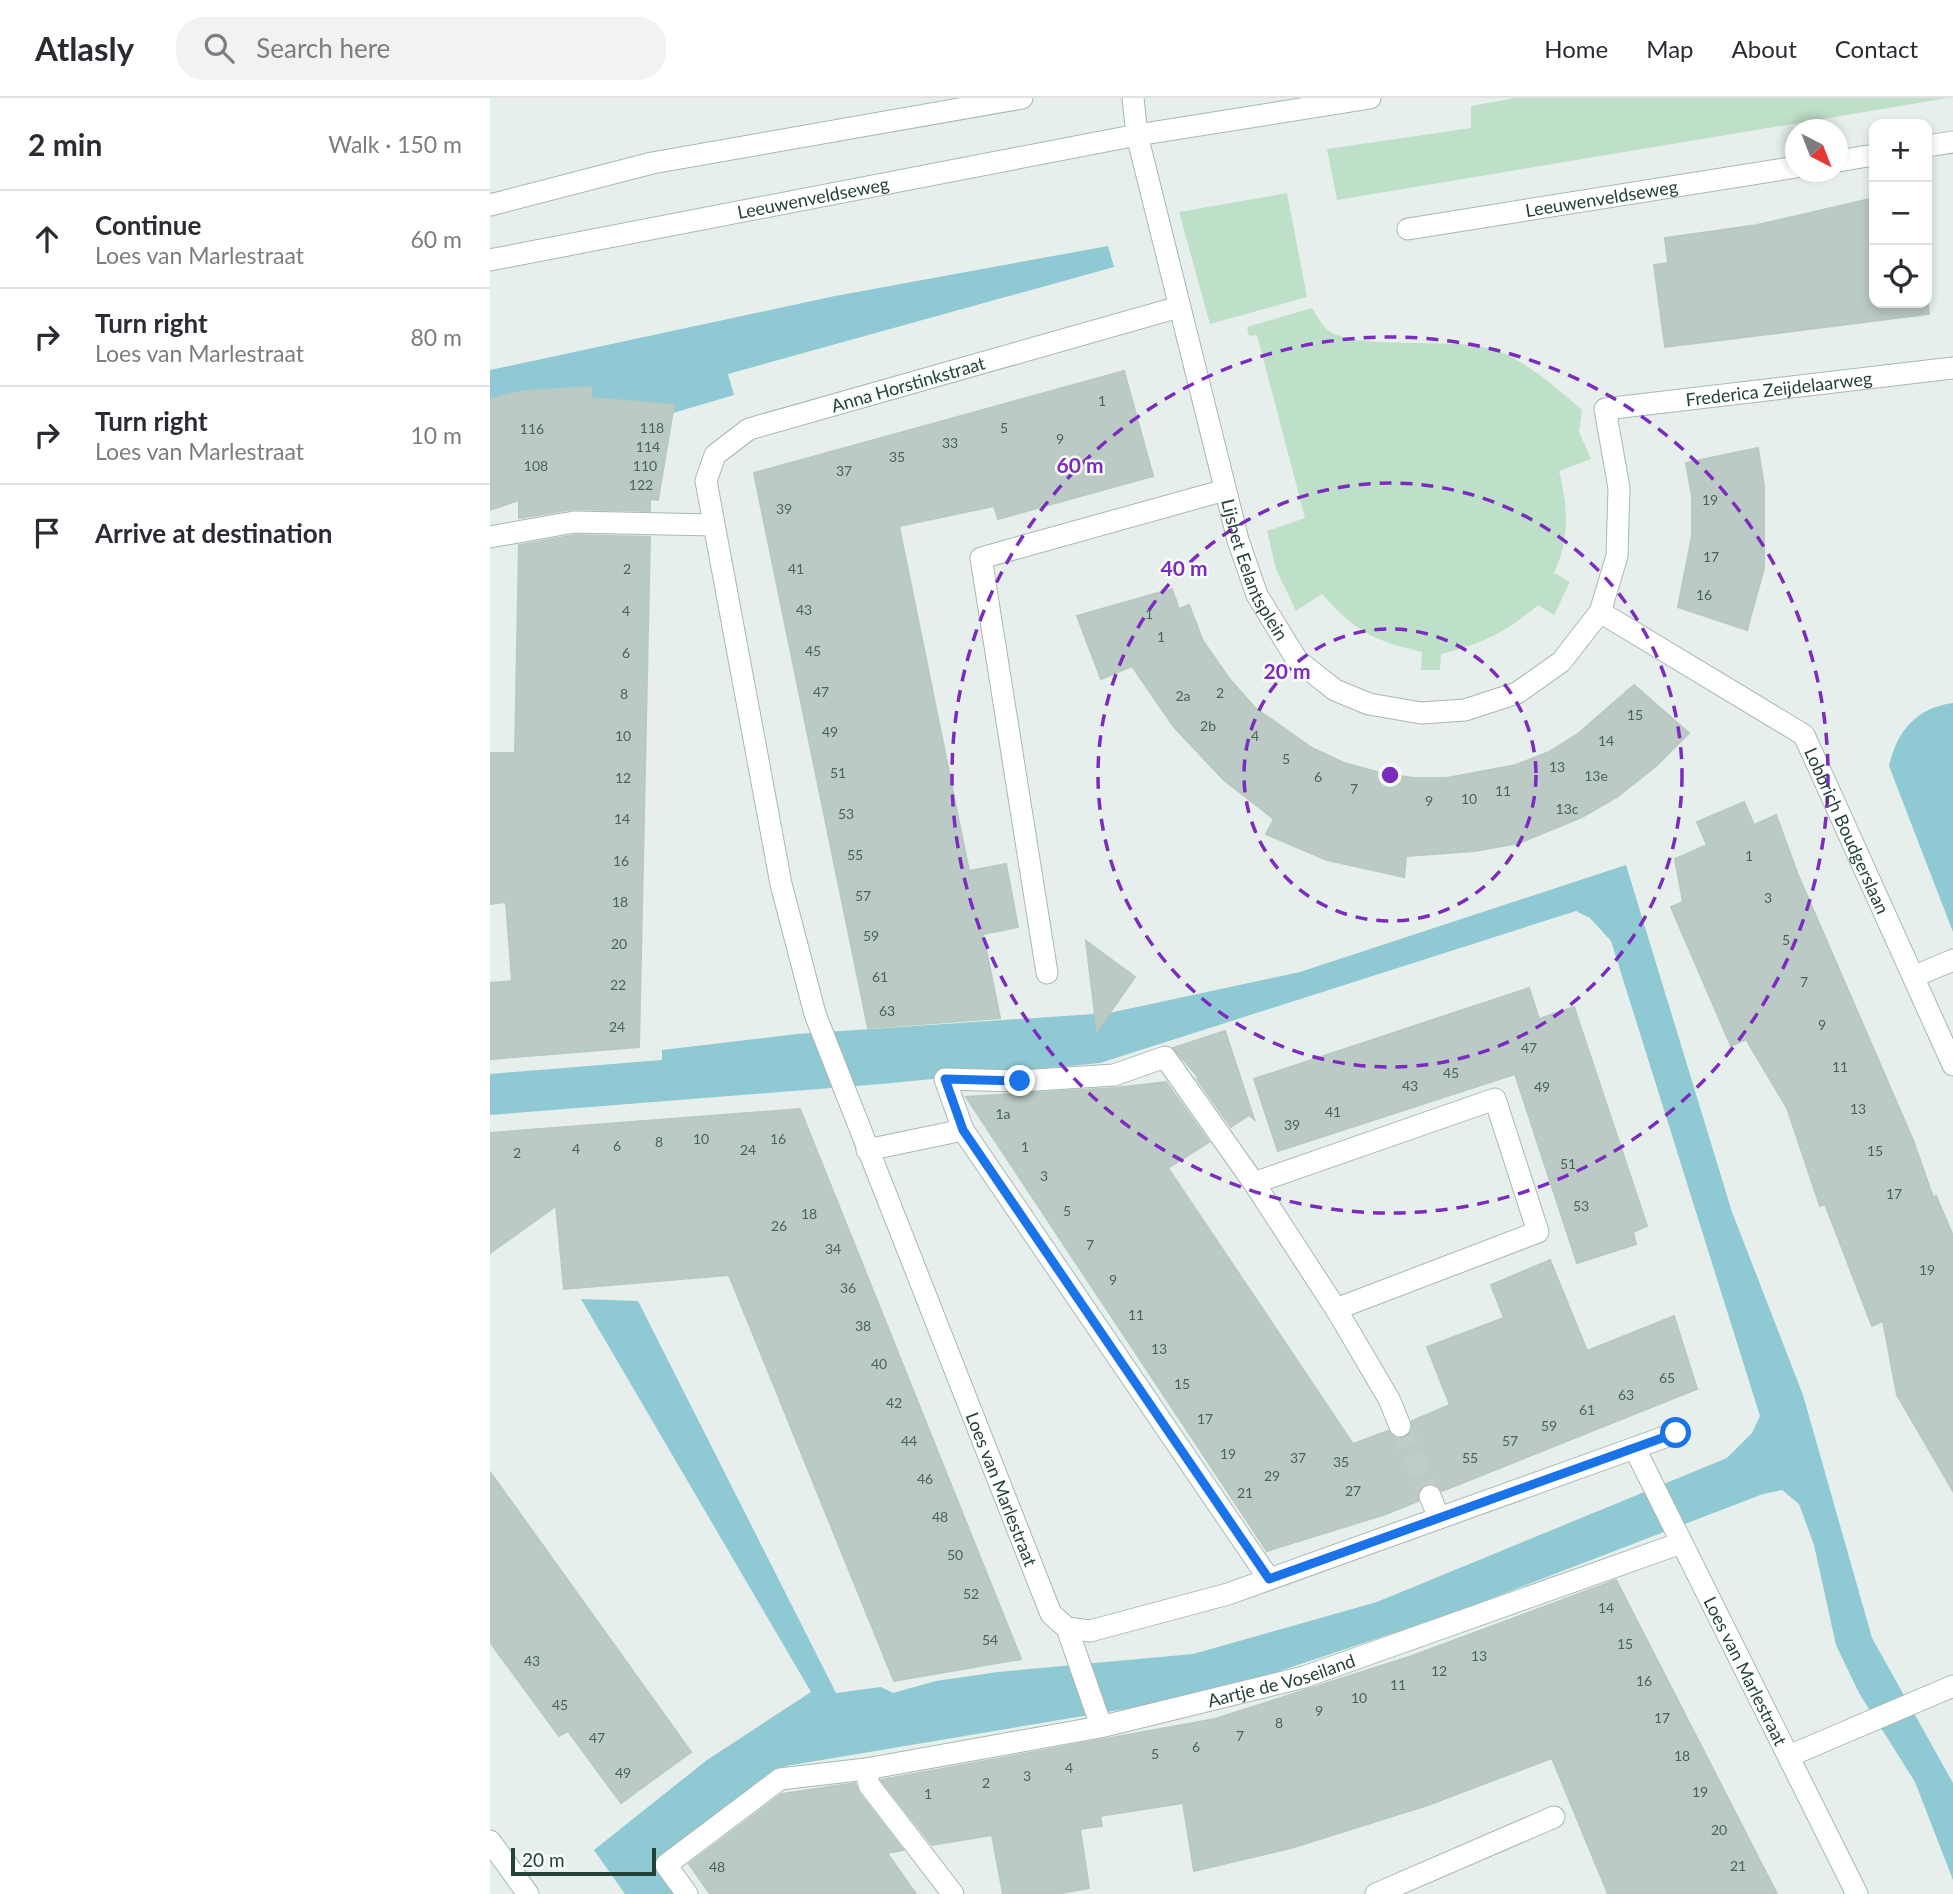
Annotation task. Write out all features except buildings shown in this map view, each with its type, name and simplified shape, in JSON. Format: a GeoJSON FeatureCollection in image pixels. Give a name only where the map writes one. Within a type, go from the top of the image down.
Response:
{"type":"FeatureCollection","features":[{"type":"Feature","properties":{"kind":"street"},"geometry":{"type":"LineString","coordinates":[[490,205],[652,163],[1022,98]]}},
{"type":"Feature","properties":{"kind":"street"},"geometry":{"type":"LineString","coordinates":[[1133,98],[1137,135]]}},
{"type":"Feature","properties":{"kind":"street","name":"Leeuwenveldseweg"},"geometry":{"type":"LineString","coordinates":[[490,260],[1137,135],[1370,98]]}},
{"type":"Feature","properties":{"kind":"street","name":"Lijsbet Eelantsplein"},"geometry":{"type":"LineString","coordinates":[[1137,135],[1225,490],[1257,594],[1297,660],[1335,690],[1369,704],[1421,713],[1465,710],[1517,693],[1561,662],[1601,612],[1617,556],[1619,488],[1605,409]]}},
{"type":"Feature","properties":{"kind":"street"},"geometry":{"type":"LineString","coordinates":[[1932,145],[1953,142]]}},
{"type":"Feature","properties":{"kind":"street"},"geometry":{"type":"LineString","coordinates":[[1848,159],[1869,156]]}},
{"type":"Feature","properties":{"kind":"street","name":"Leeuwenveldseweg"},"geometry":{"type":"LineString","coordinates":[[1408,229],[1785,169]]}},
{"type":"Feature","properties":{"kind":"street","name":"Anna Horstinkstraat"},"geometry":{"type":"LineString","coordinates":[[815,1014],[781,884],[707,495],[709,467],[724,446],[749,429],[1179,307]]}},
{"type":"Feature","properties":{"kind":"street","name":"Frederica Zeijdelaarweg"},"geometry":{"type":"LineString","coordinates":[[1605,409],[1953,368]]}},
{"type":"Feature","properties":{"kind":"street"},"geometry":{"type":"LineString","coordinates":[[1047,973],[981,558],[1225,490]]}},
{"type":"Feature","properties":{"kind":"street"},"geometry":{"type":"LineString","coordinates":[[490,537],[574,522],[713,525]]}},
{"type":"Feature","properties":{"kind":"street","name":"Lobbrich Boudgerslaan"},"geometry":{"type":"LineString","coordinates":[[1601,612],[1804,735],[1922,973],[1953,1065]]}},
{"type":"Feature","properties":{"kind":"street"},"geometry":{"type":"LineString","coordinates":[[1922,973],[1953,960]]}},
{"type":"Feature","properties":{"kind":"street","name":"Loes van Marlestraat"},"geometry":{"type":"LineString","coordinates":[[815,1014],[1051,1614],[1067,1628]]}},
{"type":"Feature","properties":{"kind":"street"},"geometry":{"type":"LineString","coordinates":[[1269,1579],[963,1130],[945,1079],[1020,1081],[1114,1075],[1165,1056],[1336,1308],[1389,1399],[1400,1426]]}},
{"type":"Feature","properties":{"kind":"street"},"geometry":{"type":"LineString","coordinates":[[1254,1184],[1494,1099],[1538,1232],[1336,1308]]}},
{"type":"Feature","properties":{"kind":"street"},"geometry":{"type":"LineString","coordinates":[[867,1150],[963,1130]]}},
{"type":"Feature","properties":{"kind":"street"},"geometry":{"type":"LineString","coordinates":[[1099,1720],[1067,1628],[1090,1631],[1228,1594],[1439,1518],[1639,1458],[1676,1433]]}},
{"type":"Feature","properties":{"kind":"street","name":"Loes van Marlestraat"},"geometry":{"type":"LineString","coordinates":[[1639,1458],[1857,1894]]}},
{"type":"Feature","properties":{"kind":"street"},"geometry":{"type":"LineString","coordinates":[[1430,1496],[1439,1518]]}},
{"type":"Feature","properties":{"kind":"street","name":"Aartje de Voseiland"},"geometry":{"type":"LineString","coordinates":[[687,1894],[666,1865],[780,1779],[866,1769],[1100,1727],[1304,1677],[1681,1543]]}},
{"type":"Feature","properties":{"kind":"street"},"geometry":{"type":"LineString","coordinates":[[1789,1756],[1953,1686]]}},
{"type":"Feature","properties":{"kind":"street"},"geometry":{"type":"LineString","coordinates":[[866,1769],[869,1785],[954,1894]]}},
{"type":"Feature","properties":{"kind":"street"},"geometry":{"type":"LineString","coordinates":[[1376,1894],[1554,1817]]}},
{"type":"Feature","properties":{"kind":"street"},"geometry":{"type":"LineString","coordinates":[[490,1841],[527,1894]]}},
{"type":"Feature","properties":{"kind":"green space"},"geometry":{"type":"Polygon","coordinates":[[[1515,98],[1948,98],[1822,119],[1785,119],[1785,125],[1337,200],[1327,149],[1471,128],[1471,106],[1515,98]]]}},
{"type":"Feature","properties":{"kind":"green space"},"geometry":{"type":"Polygon","coordinates":[[[1287,193],[1307,297],[1210,324],[1179,212],[1287,193]]]}},
{"type":"Feature","properties":{"kind":"green space"},"geometry":{"type":"Polygon","coordinates":[[[1312,308],[1328,330],[1357,340],[1471,345],[1501,352],[1538,374],[1582,410],[1579,432],[1591,459],[1559,471],[1566,522],[1563,548],[1554,573],[1570,582],[1554,615],[1538,605],[1492,636],[1441,654],[1440,670],[1421,670],[1422,652],[1366,633],[1322,594],[1296,611],[1276,569],[1267,531],[1305,518],[1257,335],[1249,336],[1247,327],[1312,308]]]}},
{"type":"Feature","properties":{"kind":"water"},"geometry":{"type":"Polygon","coordinates":[[[1108,246],[1114,267],[728,374],[734,395],[673,413],[674,405],[505,396],[490,399],[490,370],[835,296],[1108,246]]]}},
{"type":"Feature","properties":{"kind":"water"},"geometry":{"type":"Polygon","coordinates":[[[1953,703],[1953,932],[1889,766],[1897,742],[1910,723],[1929,710],[1953,703]]]}},
{"type":"Feature","properties":{"kind":"water"},"geometry":{"type":"Polygon","coordinates":[[[1626,865],[1732,1212],[1803,1395],[1872,1638],[1953,1783],[1953,1880],[1915,1782],[1859,1693],[1836,1645],[1814,1545],[1799,1504],[1782,1490],[1763,1494],[1453,1613],[1208,1695],[786,1766],[655,1862],[679,1894],[625,1894],[594,1850],[707,1760],[811,1692],[581,1299],[638,1301],[836,1693],[881,1687],[893,1693],[936,1681],[998,1672],[1193,1654],[1377,1602],[1727,1458],[1752,1433],[1760,1416],[1611,941],[1590,918],[1576,911],[1100,1063],[881,1084],[490,1115],[490,1074],[662,1060],[662,1050],[797,1034],[1109,1013],[1300,972],[1626,865]]]}},
{"type":"Feature","properties":{"kind":"tunnel"},"geometry":{"type":"LineString","coordinates":[[1400,1426],[1430,1496]]}},
{"type":"Feature","properties":{"kind":"route"},"geometry":{"type":"LineString","coordinates":[[1020,1081],[945,1079],[963,1130],[1269,1579],[1676,1433]]}}]}
